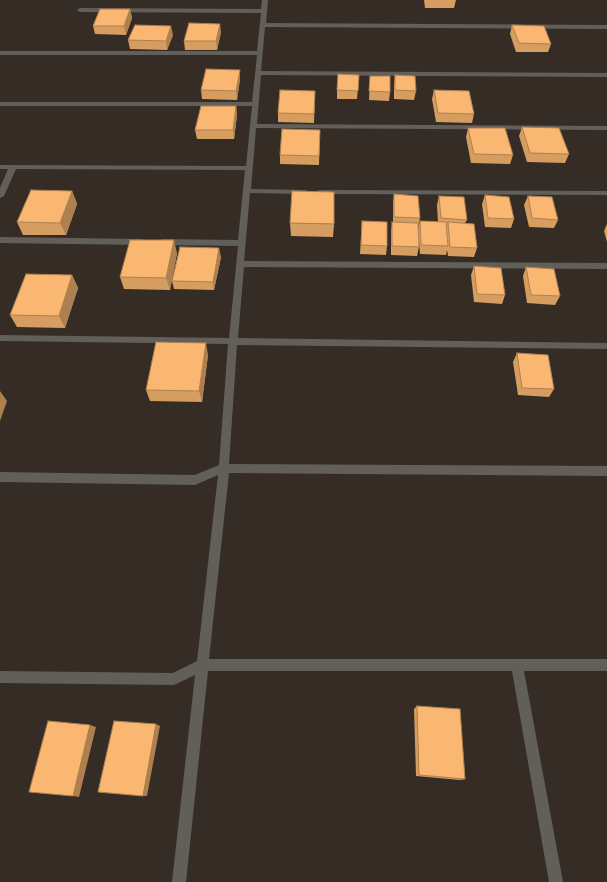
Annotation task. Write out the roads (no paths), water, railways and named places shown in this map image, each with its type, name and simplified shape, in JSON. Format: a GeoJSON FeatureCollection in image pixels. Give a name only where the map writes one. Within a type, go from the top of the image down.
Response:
{"type":"FeatureCollection","features":[{"type":"Feature","properties":{"kind":"street"},"geometry":{"type":"LineString","coordinates":[[179,882],[224,468],[233,340],[259,73],[264,0]]}},
{"type":"Feature","properties":{"kind":"street"},"geometry":{"type":"LineString","coordinates":[[80,10],[263,11]]}},
{"type":"Feature","properties":{"kind":"street"},"geometry":{"type":"LineString","coordinates":[[262,25],[607,27]]}},
{"type":"Feature","properties":{"kind":"street"},"geometry":{"type":"LineString","coordinates":[[0,53],[260,53]]}},
{"type":"Feature","properties":{"kind":"street"},"geometry":{"type":"LineString","coordinates":[[259,73],[607,75]]}},
{"type":"Feature","properties":{"kind":"street"},"geometry":{"type":"LineString","coordinates":[[0,104],[256,104]]}},
{"type":"Feature","properties":{"kind":"street"},"geometry":{"type":"LineString","coordinates":[[254,126],[607,128]]}},
{"type":"Feature","properties":{"kind":"street"},"geometry":{"type":"LineString","coordinates":[[0,167],[250,168]]}},
{"type":"Feature","properties":{"kind":"street"},"geometry":{"type":"LineString","coordinates":[[0,196],[13,167]]}},
{"type":"Feature","properties":{"kind":"street"},"geometry":{"type":"LineString","coordinates":[[247,191],[607,194]]}},
{"type":"Feature","properties":{"kind":"street"},"geometry":{"type":"LineString","coordinates":[[0,240],[242,244]]}},
{"type":"Feature","properties":{"kind":"street"},"geometry":{"type":"LineString","coordinates":[[241,264],[607,266]]}},
{"type":"Feature","properties":{"kind":"street"},"geometry":{"type":"LineString","coordinates":[[0,338],[607,346]]}},
{"type":"Feature","properties":{"kind":"street"},"geometry":{"type":"LineString","coordinates":[[0,477],[195,480],[224,468],[607,471]]}},
{"type":"Feature","properties":{"kind":"street"},"geometry":{"type":"LineString","coordinates":[[0,677],[174,679],[202,665],[607,665]]}},
{"type":"Feature","properties":{"kind":"street"},"geometry":{"type":"LineString","coordinates":[[517,665],[556,882]]}}]}
